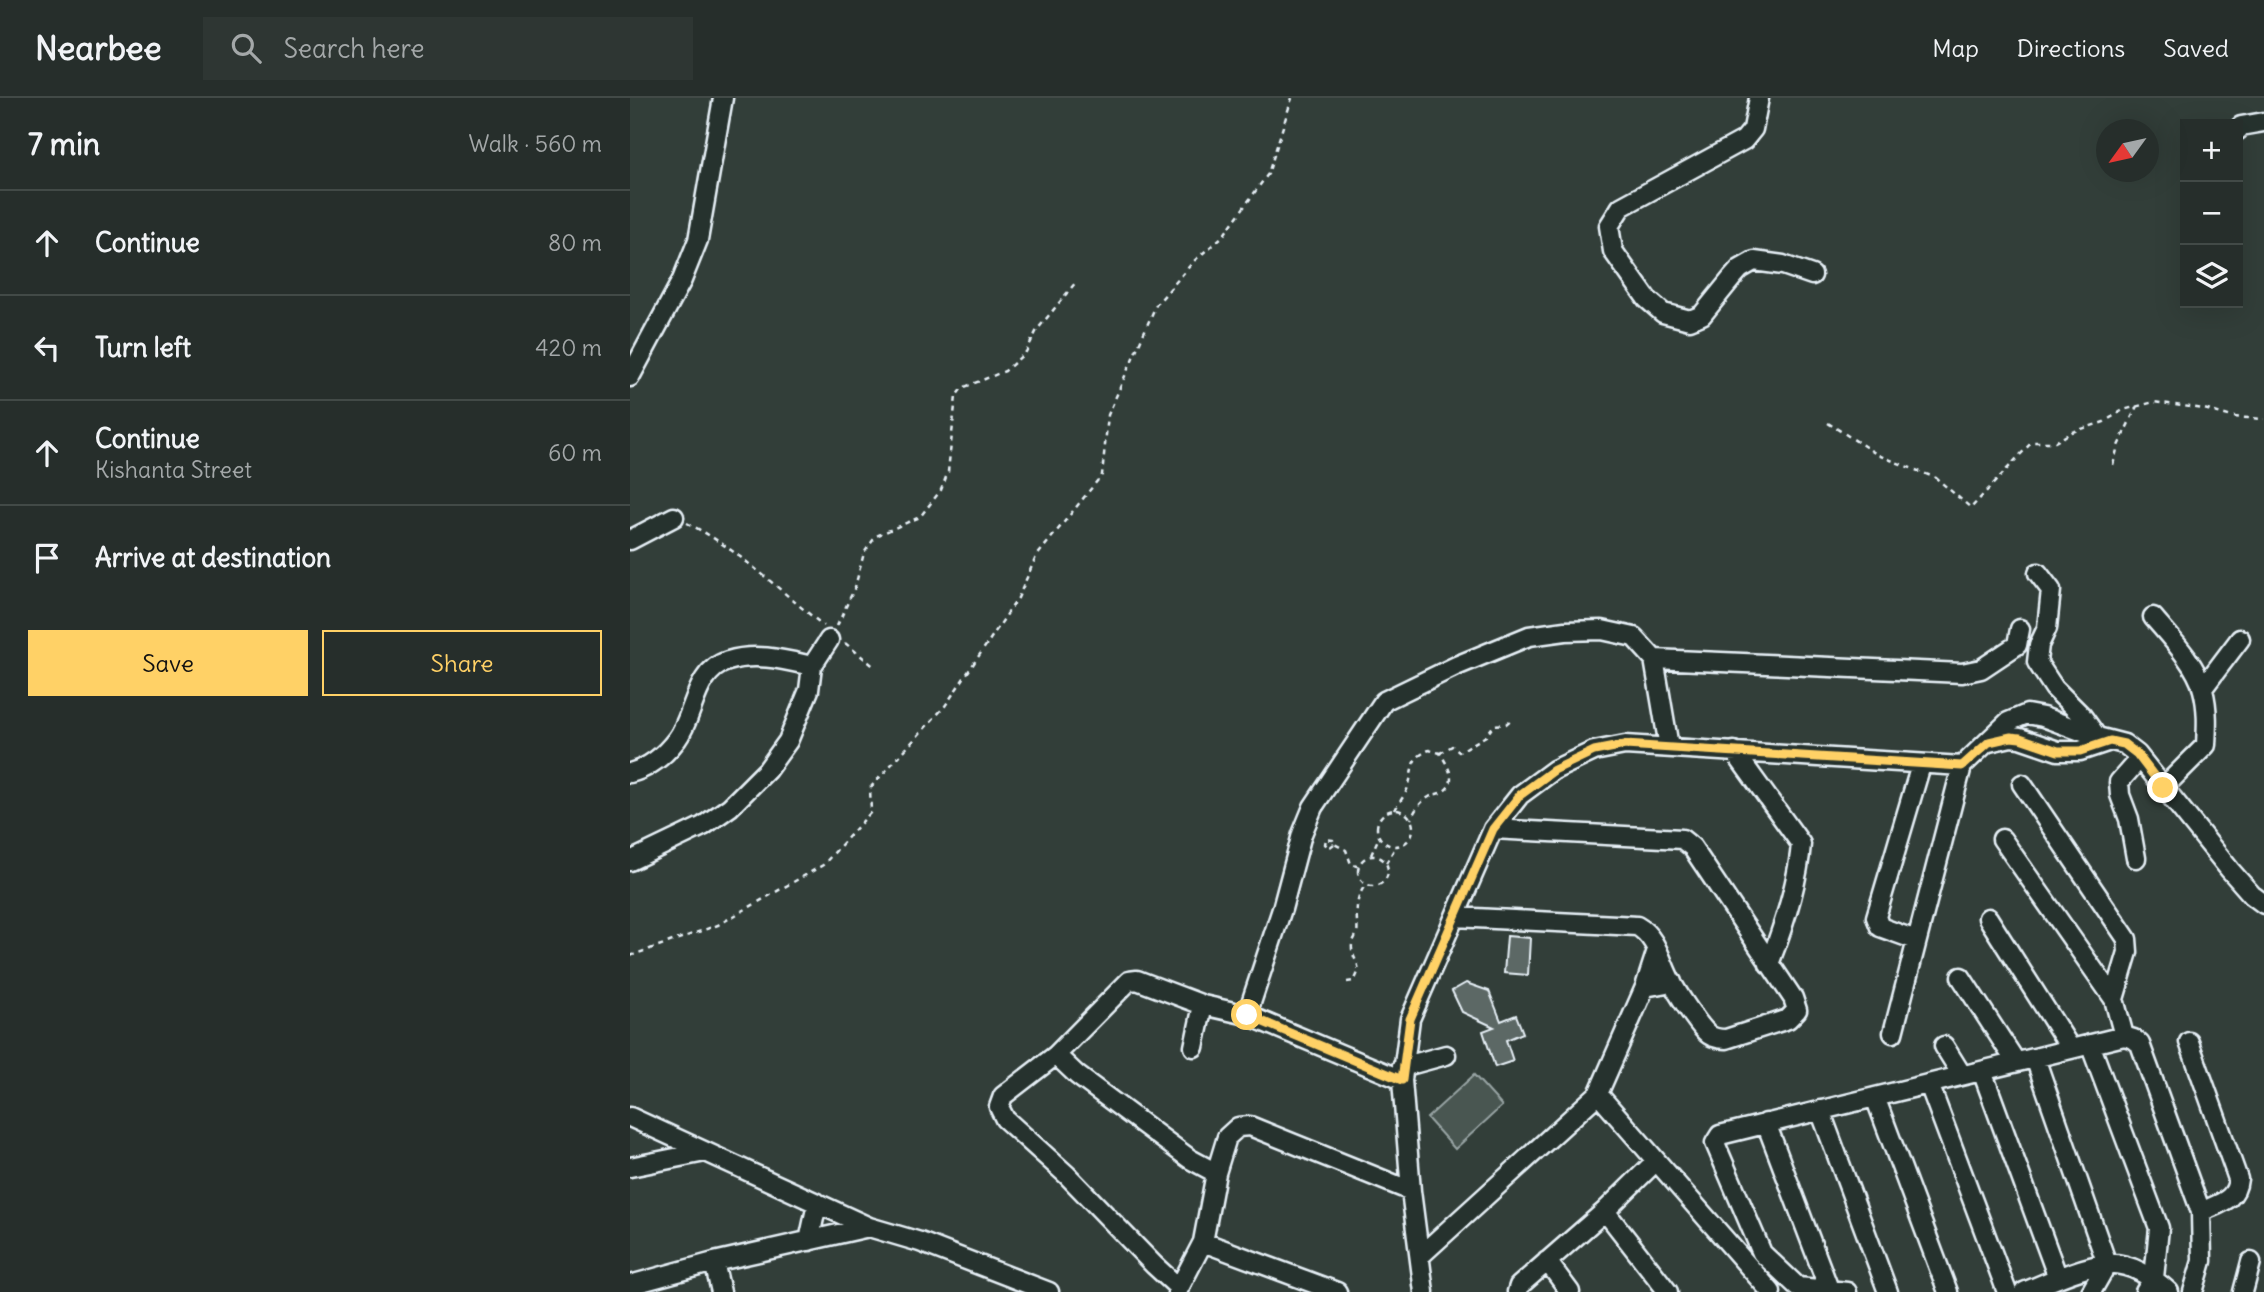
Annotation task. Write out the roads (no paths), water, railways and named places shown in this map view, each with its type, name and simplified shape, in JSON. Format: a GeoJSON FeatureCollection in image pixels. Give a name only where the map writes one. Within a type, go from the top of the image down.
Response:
{"type":"FeatureCollection","features":[{"type":"Feature","properties":{"kind":"street"},"geometry":{"type":"LineString","coordinates":[[630,377],[682,280],[698,240],[723,98]]}},
{"type":"Feature","properties":{"kind":"street"},"geometry":{"type":"LineString","coordinates":[[1759,98],[1753,129],[1744,140],[1621,207],[1609,226],[1613,251],[1647,299],[1663,313],[1690,320],[1702,315],[1740,269],[1754,261],[1783,265],[1812,275]]}},
{"type":"Feature","properties":{"kind":"street"},"geometry":{"type":"LineString","coordinates":[[2243,126],[2264,122]]}},
{"type":"Feature","properties":{"kind":"street"},"geometry":{"type":"LineString","coordinates":[[630,540],[674,517]]}},
{"type":"Feature","properties":{"kind":"street"},"geometry":{"type":"LineString","coordinates":[[2038,573],[2051,590],[2047,628],[2039,645],[2037,662],[2054,688],[2102,741]]}},
{"type":"Feature","properties":{"kind":"street"},"geometry":{"type":"LineString","coordinates":[[2153,617],[2178,646],[2203,688],[2208,719],[2206,746],[2163,788]]}},
{"type":"Feature","properties":{"kind":"street"},"geometry":{"type":"LineString","coordinates":[[1654,659],[1962,673],[1980,669],[2017,645],[2020,629]]}},
{"type":"Feature","properties":{"kind":"street"},"geometry":{"type":"LineString","coordinates":[[1247,1015],[1282,909],[1302,834],[1313,807],[1384,701],[1456,666],[1529,636],[1602,630],[1634,637],[1654,659],[1669,747]]}},
{"type":"Feature","properties":{"kind":"street"},"geometry":{"type":"LineString","coordinates":[[630,861],[703,826],[730,807],[767,770],[788,741],[809,690],[812,667],[831,637]]}},
{"type":"Feature","properties":{"kind":"street"},"geometry":{"type":"LineString","coordinates":[[2203,688],[2240,639]]}},
{"type":"Feature","properties":{"kind":"street"},"geometry":{"type":"LineString","coordinates":[[630,773],[655,762],[677,740],[702,682],[715,667],[726,661],[751,656],[780,659],[812,667]]}},
{"type":"Feature","properties":{"kind":"street"},"geometry":{"type":"LineString","coordinates":[[1893,1033],[1962,766],[2008,722],[2027,714],[2102,741],[2124,744],[2140,758],[2230,870],[2252,895],[2264,904]]}},
{"type":"Feature","properties":{"kind":"street"},"geometry":{"type":"LineString","coordinates":[[2052,749],[2060,724]]}},
{"type":"Feature","properties":{"kind":"street"},"geometry":{"type":"LineString","coordinates":[[1989,742],[2011,737],[2052,749],[2080,751],[2102,741]]}},
{"type":"Feature","properties":{"kind":"street"},"geometry":{"type":"LineString","coordinates":[[1424,1292],[1411,1191],[1402,1073],[1410,1019],[1493,829],[1520,795],[1554,770],[1594,751],[1625,745],[1962,766]]}},
{"type":"Feature","properties":{"kind":"street"},"geometry":{"type":"LineString","coordinates":[[1734,751],[1805,839],[1769,964]]}},
{"type":"Feature","properties":{"kind":"street"},"geometry":{"type":"LineString","coordinates":[[2136,858],[2119,782],[2140,758]]}},
{"type":"Feature","properties":{"kind":"street"},"geometry":{"type":"LineString","coordinates":[[1916,940],[1881,927],[1876,917],[1921,765]]}},
{"type":"Feature","properties":{"kind":"street"},"geometry":{"type":"LineString","coordinates":[[2022,784],[2127,939],[2128,952],[2114,999]]}},
{"type":"Feature","properties":{"kind":"street"},"geometry":{"type":"LineString","coordinates":[[1455,917],[1637,926],[1643,929],[1657,950],[1672,982],[1706,1033],[1717,1040],[1788,1019],[1797,1010],[1793,998],[1692,848],[1682,839],[1493,829]]}},
{"type":"Feature","properties":{"kind":"street"},"geometry":{"type":"LineString","coordinates":[[2002,839],[2114,999],[2124,1036]]}},
{"type":"Feature","properties":{"kind":"street"},"geometry":{"type":"LineString","coordinates":[[1988,918],[2071,1049]]}},
{"type":"Feature","properties":{"kind":"street"},"geometry":{"type":"LineString","coordinates":[[1420,1256],[1598,1094],[1645,987],[1657,950]]}},
{"type":"Feature","properties":{"kind":"street"},"geometry":{"type":"LineString","coordinates":[[1961,978],[2016,1062]]}},
{"type":"Feature","properties":{"kind":"street"},"geometry":{"type":"LineString","coordinates":[[1411,1191],[1250,1126],[1238,1127],[1227,1137],[1216,1173],[1203,1242],[1178,1290],[1067,1175],[1005,1119],[999,1107],[1003,1096],[1056,1055],[1129,981],[1137,980],[1203,1005],[1247,1015],[1402,1073],[1446,1055]]}},
{"type":"Feature","properties":{"kind":"street"},"geometry":{"type":"LineString","coordinates":[[1645,987],[1672,982]]}},
{"type":"Feature","properties":{"kind":"street"},"geometry":{"type":"LineString","coordinates":[[1194,1047],[1203,1005]]}},
{"type":"Feature","properties":{"kind":"street"},"geometry":{"type":"LineString","coordinates":[[1766,1123],[1838,1291],[1798,1287],[1762,1253],[1716,1143],[1720,1135],[1766,1123],[2124,1036],[2134,1039],[2140,1044],[2201,1212],[2202,1261],[2193,1292]]}},
{"type":"Feature","properties":{"kind":"street"},"geometry":{"type":"LineString","coordinates":[[2189,1042],[2238,1179],[2233,1196],[2201,1212]]}},
{"type":"Feature","properties":{"kind":"street"},"geometry":{"type":"LineString","coordinates":[[2090,1044],[2159,1228],[2150,1285]]}},
{"type":"Feature","properties":{"kind":"street"},"geometry":{"type":"LineString","coordinates":[[1944,1046],[1962,1075]]}},
{"type":"Feature","properties":{"kind":"street"},"geometry":{"type":"LineString","coordinates":[[1056,1055],[1077,1075],[1190,1159],[1216,1173]]}},
{"type":"Feature","properties":{"kind":"street"},"geometry":{"type":"LineString","coordinates":[[2035,1058],[2107,1264],[2091,1292]]}},
{"type":"Feature","properties":{"kind":"street"},"geometry":{"type":"LineString","coordinates":[[1982,1071],[2058,1278]]}},
{"type":"Feature","properties":{"kind":"street"},"geometry":{"type":"LineString","coordinates":[[1929,1084],[2007,1292]]}},
{"type":"Feature","properties":{"kind":"street"},"geometry":{"type":"LineString","coordinates":[[1598,1094],[1770,1292]]}},
{"type":"Feature","properties":{"kind":"street"},"geometry":{"type":"LineString","coordinates":[[1875,1097],[1948,1292]]}},
{"type":"Feature","properties":{"kind":"street"},"geometry":{"type":"LineString","coordinates":[[1820,1110],[1888,1292]]}},
{"type":"Feature","properties":{"kind":"street"},"geometry":{"type":"LineString","coordinates":[[630,1117],[869,1227],[919,1242],[1049,1292]]}},
{"type":"Feature","properties":{"kind":"street"},"geometry":{"type":"LineString","coordinates":[[630,1167],[705,1152]]}},
{"type":"Feature","properties":{"kind":"street"},"geometry":{"type":"LineString","coordinates":[[1517,1292],[1518,1286],[1605,1211],[1656,1161]]}},
{"type":"Feature","properties":{"kind":"street"},"geometry":{"type":"LineString","coordinates":[[808,1241],[817,1203]]}},
{"type":"Feature","properties":{"kind":"street"},"geometry":{"type":"LineString","coordinates":[[1605,1211],[1668,1292]]}},
{"type":"Feature","properties":{"kind":"street"},"geometry":{"type":"LineString","coordinates":[[630,1285],[714,1262],[869,1227]]}},
{"type":"Feature","properties":{"kind":"street"},"geometry":{"type":"LineString","coordinates":[[1203,1242],[1337,1292]]}},
{"type":"Feature","properties":{"kind":"street"},"geometry":{"type":"LineString","coordinates":[[1547,1261],[1570,1292]]}},
{"type":"Feature","properties":{"kind":"street"},"geometry":{"type":"LineString","coordinates":[[714,1262],[720,1292]]}},
{"type":"Feature","properties":{"kind":"street"},"geometry":{"type":"LineString","coordinates":[[2243,1292],[2251,1262]]}},
{"type":"Feature","properties":{"kind":"street"},"geometry":{"type":"LineString","coordinates":[[2024,1292],[2058,1278],[2107,1264],[2126,1266],[2150,1285],[2169,1292]]}}]}
